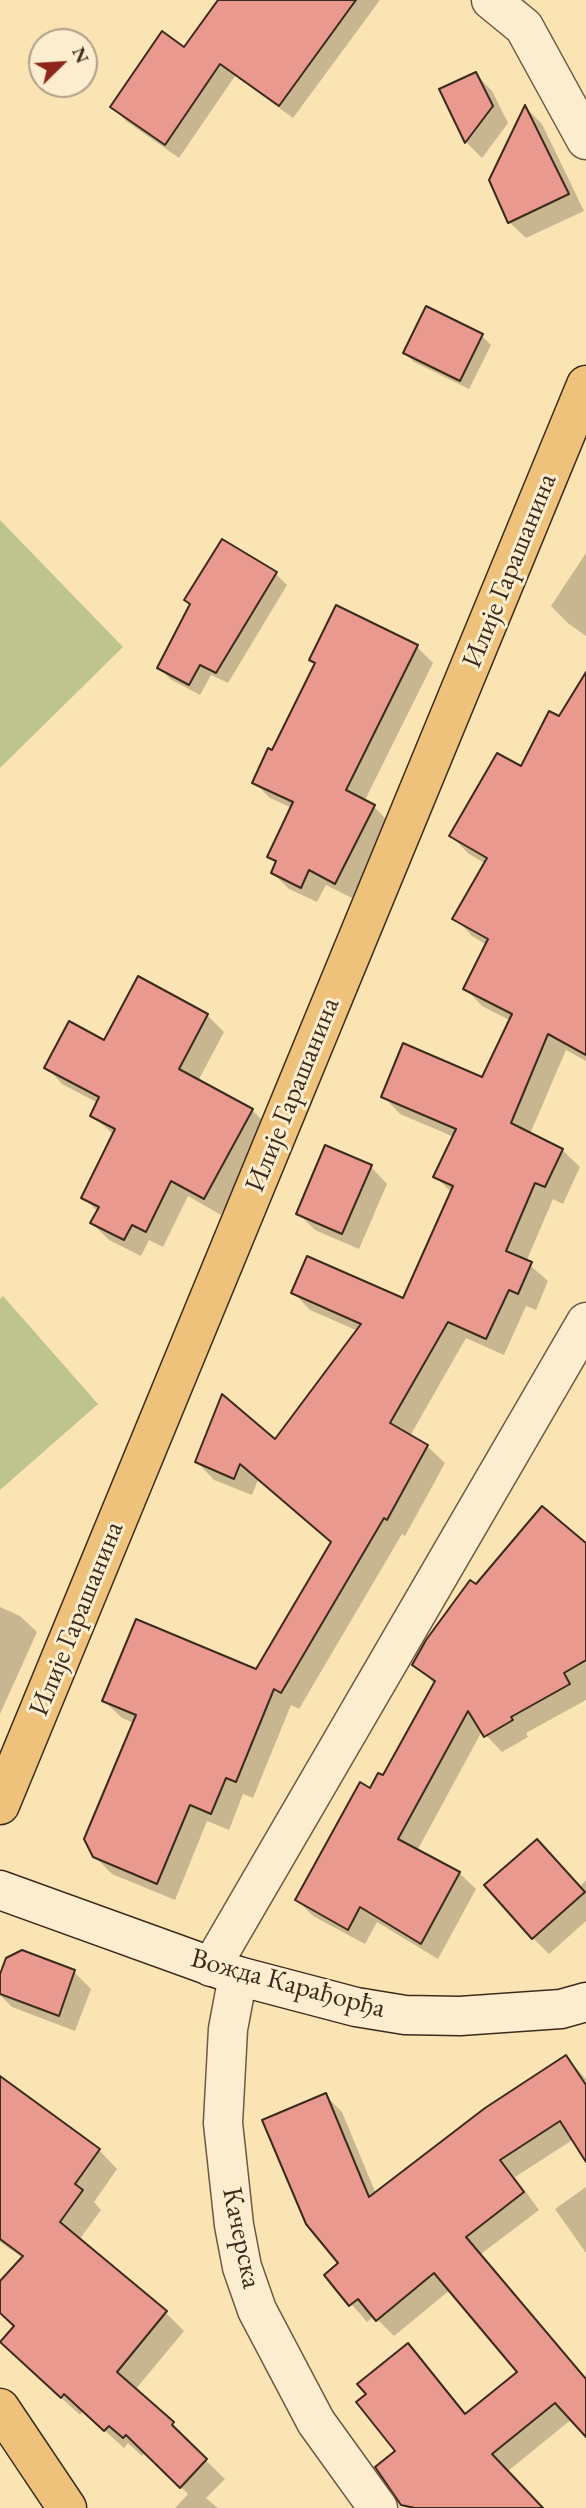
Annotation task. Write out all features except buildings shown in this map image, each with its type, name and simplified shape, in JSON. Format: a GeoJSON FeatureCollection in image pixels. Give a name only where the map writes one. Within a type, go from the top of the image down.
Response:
{"type":"FeatureCollection","features":[{"type":"Feature","properties":{"kind":"main road","name":"Илије Гарашанина"},"geometry":{"type":"LineString","coordinates":[[0,1805],[586,385]]}},
{"type":"Feature","properties":{"kind":"main road"},"geometry":{"type":"LineString","coordinates":[[0,2408],[66,2508]]}},
{"type":"Feature","properties":{"kind":"main road"},"geometry":{"type":"LineString","coordinates":[[0,2446],[66,2508]]}},
{"type":"Feature","properties":{"kind":"street"},"geometry":{"type":"LineString","coordinates":[[491,0],[524,27],[586,140]]}},
{"type":"Feature","properties":{"kind":"street","name":"Качерска"},"geometry":{"type":"LineString","coordinates":[[379,2508],[316,2422],[257,2310],[242,2267],[229,2188],[223,2123],[228,2029],[225,1971],[586,1322]]}},
{"type":"Feature","properties":{"kind":"street","name":"Вожда Карађорђа"},"geometry":{"type":"LineString","coordinates":[[0,1890],[225,1971],[356,2007],[405,2015],[460,2016],[561,2008],[586,2002]]}},
{"type":"Feature","properties":{"kind":"green space"},"geometry":{"type":"Polygon","coordinates":[[[0,520],[123,647],[0,768],[0,520]]]}},
{"type":"Feature","properties":{"kind":"green space"},"geometry":{"type":"Polygon","coordinates":[[[3,1296],[98,1404],[0,1490],[0,1299],[3,1296]]]}}]}
